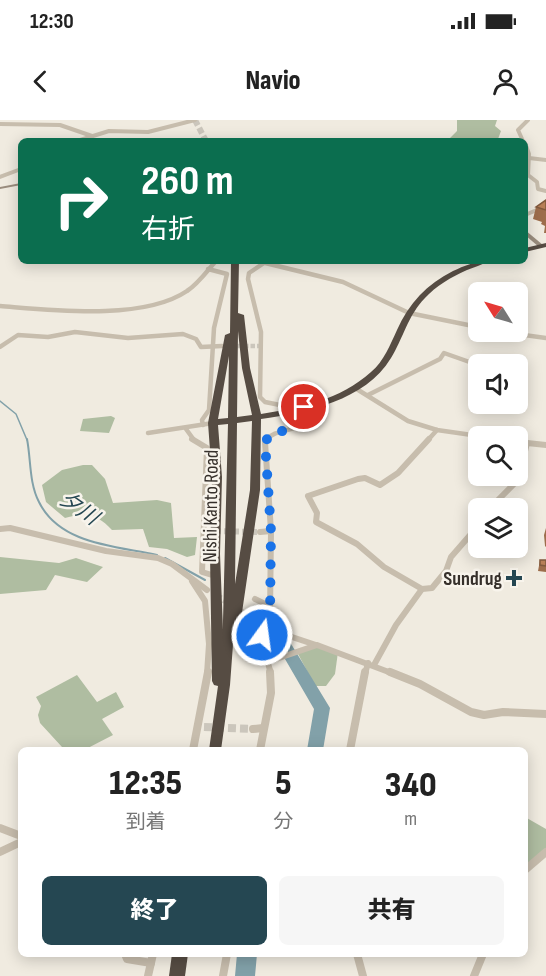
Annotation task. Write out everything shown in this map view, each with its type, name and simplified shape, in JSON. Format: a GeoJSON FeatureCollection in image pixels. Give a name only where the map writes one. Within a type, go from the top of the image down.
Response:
{"type":"FeatureCollection","features":[{"type":"Feature","properties":{"kind":"highway"},"geometry":{"type":"LineString","coordinates":[[528,249],[544,246]]}},
{"type":"Feature","properties":{"kind":"highway","name":"Nishi Kanto Road"},"geometry":{"type":"LineString","coordinates":[[215,747],[224,685],[231,541],[235,264]]}},
{"type":"Feature","properties":{"kind":"highway"},"geometry":{"type":"LineString","coordinates":[[208,424],[321,405],[356,388],[384,364],[409,313],[435,285],[462,269],[476,264]]}},
{"type":"Feature","properties":{"kind":"highway"},"geometry":{"type":"LineString","coordinates":[[224,685],[255,490],[257,417],[246,368],[236,287]]}},
{"type":"Feature","properties":{"kind":"highway"},"geometry":{"type":"LineString","coordinates":[[211,747],[218,677],[215,554],[217,477],[208,424],[235,303]]}},
{"type":"Feature","properties":{"kind":"highway"},"geometry":{"type":"LineString","coordinates":[[177,976],[180,957]]}},
{"type":"Feature","properties":{"kind":"street"},"geometry":{"type":"LineString","coordinates":[[86,138],[109,131],[148,132],[195,120]]}},
{"type":"Feature","properties":{"kind":"street"},"geometry":{"type":"LineString","coordinates":[[522,138],[519,130],[528,120]]}},
{"type":"Feature","properties":{"kind":"street"},"geometry":{"type":"LineString","coordinates":[[0,124],[68,125],[81,128],[92,136]]}},
{"type":"Feature","properties":{"kind":"street"},"geometry":{"type":"LineString","coordinates":[[528,147],[528,175],[537,182],[538,189],[546,191]]}},
{"type":"Feature","properties":{"kind":"street"},"geometry":{"type":"LineString","coordinates":[[529,158],[546,160]]}},
{"type":"Feature","properties":{"kind":"street"},"geometry":{"type":"LineString","coordinates":[[0,177],[18,170]]}},
{"type":"Feature","properties":{"kind":"street"},"geometry":{"type":"LineString","coordinates":[[0,188],[18,185]]}},
{"type":"Feature","properties":{"kind":"street"},"geometry":{"type":"LineString","coordinates":[[528,214],[546,206]]}},
{"type":"Feature","properties":{"kind":"street"},"geometry":{"type":"LineString","coordinates":[[528,234],[544,246]]}},
{"type":"Feature","properties":{"kind":"street"},"geometry":{"type":"LineString","coordinates":[[0,306],[96,312],[126,308],[186,292],[213,264]]}},
{"type":"Feature","properties":{"kind":"street"},"geometry":{"type":"LineString","coordinates":[[262,264],[249,273],[248,279],[261,332],[260,397],[265,402],[280,405],[284,411]]}},
{"type":"Feature","properties":{"kind":"street"},"geometry":{"type":"LineString","coordinates":[[268,264],[343,282],[409,313],[468,325]]}},
{"type":"Feature","properties":{"kind":"street"},"geometry":{"type":"LineString","coordinates":[[208,269],[227,274],[213,346],[209,410],[202,420],[208,424]]}},
{"type":"Feature","properties":{"kind":"street"},"geometry":{"type":"LineString","coordinates":[[0,347],[18,335],[48,337],[75,332],[128,338],[183,334],[196,339],[201,347],[222,346]]}},
{"type":"Feature","properties":{"kind":"street"},"geometry":{"type":"LineString","coordinates":[[528,336],[546,338]]}},
{"type":"Feature","properties":{"kind":"street"},"geometry":{"type":"LineString","coordinates":[[368,395],[440,359],[444,354],[468,362]]}},
{"type":"Feature","properties":{"kind":"street"},"geometry":{"type":"LineString","coordinates":[[356,388],[408,422],[437,430],[468,434]]}},
{"type":"Feature","properties":{"kind":"street"},"geometry":{"type":"LineString","coordinates":[[260,747],[271,677],[267,658],[260,646],[269,610],[271,531],[265,442],[270,435],[301,425],[305,416],[304,407]]}},
{"type":"Feature","properties":{"kind":"street"},"geometry":{"type":"LineString","coordinates":[[148,432],[186,429],[208,424]]}},
{"type":"Feature","properties":{"kind":"street"},"geometry":{"type":"LineString","coordinates":[[186,429],[192,439],[207,448],[202,572],[212,575]]}},
{"type":"Feature","properties":{"kind":"street"},"geometry":{"type":"LineString","coordinates":[[437,430],[398,472],[380,485],[364,478],[358,478],[346,485],[308,496],[317,513],[316,522],[340,537],[357,543],[384,567],[422,589],[432,588],[446,571],[452,557],[468,538]]}},
{"type":"Feature","properties":{"kind":"street"},"geometry":{"type":"LineString","coordinates":[[528,443],[546,445]]}},
{"type":"Feature","properties":{"kind":"street"},"geometry":{"type":"LineString","coordinates":[[500,498],[512,486]]}},
{"type":"Feature","properties":{"kind":"street"},"geometry":{"type":"LineString","coordinates":[[0,529],[10,528],[106,551],[158,558],[172,564],[207,590]]}},
{"type":"Feature","properties":{"kind":"street"},"geometry":{"type":"LineString","coordinates":[[260,532],[271,531]]}},
{"type":"Feature","properties":{"kind":"street"},"geometry":{"type":"LineString","coordinates":[[190,578],[206,601],[209,644],[201,726],[194,747]]}},
{"type":"Feature","properties":{"kind":"street"},"geometry":{"type":"LineString","coordinates":[[351,747],[358,713],[358,694],[371,664],[392,627],[422,589]]}},
{"type":"Feature","properties":{"kind":"street"},"geometry":{"type":"LineString","coordinates":[[255,599],[269,610]]}},
{"type":"Feature","properties":{"kind":"street"},"geometry":{"type":"LineString","coordinates":[[286,635],[371,664],[438,692],[471,712],[484,715],[503,712],[546,714]]}},
{"type":"Feature","properties":{"kind":"street"},"geometry":{"type":"LineString","coordinates":[[267,658],[273,660],[285,657],[317,645]]}},
{"type":"Feature","properties":{"kind":"street"},"geometry":{"type":"LineString","coordinates":[[253,729],[263,728]]}},
{"type":"Feature","properties":{"kind":"street"},"geometry":{"type":"LineString","coordinates":[[0,828],[18,836]]}},
{"type":"Feature","properties":{"kind":"street"},"geometry":{"type":"LineString","coordinates":[[0,852],[18,843]]}},
{"type":"Feature","properties":{"kind":"street"},"geometry":{"type":"LineString","coordinates":[[528,867],[546,852]]}},
{"type":"Feature","properties":{"kind":"street"},"geometry":{"type":"LineString","coordinates":[[126,957],[127,959],[152,959],[148,976]]}},
{"type":"Feature","properties":{"kind":"street"},"geometry":{"type":"LineString","coordinates":[[223,976],[226,957]]}},
{"type":"Feature","properties":{"kind":"street"},"geometry":{"type":"LineString","coordinates":[[358,957],[363,976]]}},
{"type":"Feature","properties":{"kind":"street"},"geometry":{"type":"LineString","coordinates":[[474,976],[482,957]]}},
{"type":"Feature","properties":{"kind":"green space"},"geometry":{"type":"Polygon","coordinates":[[[457,120],[497,120],[495,126],[501,131],[498,138],[450,138],[457,131],[457,120]]]}},
{"type":"Feature","properties":{"kind":"green space"},"geometry":{"type":"Polygon","coordinates":[[[111,416],[115,418],[109,433],[80,431],[83,419],[111,416]]]}},
{"type":"Feature","properties":{"kind":"green space"},"geometry":{"type":"Polygon","coordinates":[[[92,465],[105,479],[113,503],[157,500],[171,503],[174,538],[197,537],[195,555],[187,557],[167,549],[149,547],[143,529],[112,530],[102,521],[85,515],[65,518],[46,502],[42,485],[62,470],[92,465]]]}},
{"type":"Feature","properties":{"kind":"green space"},"geometry":{"type":"Polygon","coordinates":[[[0,557],[59,563],[76,558],[103,567],[87,582],[55,575],[46,590],[0,594],[0,557]]]}},
{"type":"Feature","properties":{"kind":"green space"},"geometry":{"type":"Polygon","coordinates":[[[317,645],[338,652],[335,674],[326,686],[315,686],[297,652],[317,645]]]}},
{"type":"Feature","properties":{"kind":"green space"},"geometry":{"type":"Polygon","coordinates":[[[77,675],[97,702],[116,692],[124,707],[102,719],[113,735],[90,747],[62,747],[40,723],[38,715],[41,706],[36,697],[77,675]]]}},
{"type":"Feature","properties":{"kind":"green space"},"geometry":{"type":"Polygon","coordinates":[[[528,819],[546,829],[546,852],[528,867],[528,819]]]}},
{"type":"Feature","properties":{"kind":"building"},"geometry":{"type":"Polygon","coordinates":[[[546,200],[546,210],[536,207],[546,200]]]}},
{"type":"Feature","properties":{"kind":"building"},"geometry":{"type":"Polygon","coordinates":[[[540,560],[546,560],[546,566],[540,565],[540,560]]]}},
{"type":"Feature","properties":{"kind":"waterway","name":"夕川"},"geometry":{"type":"LineString","coordinates":[[0,401],[16,414],[27,440]]}},
{"type":"Feature","properties":{"kind":"waterway","name":"夕川"},"geometry":{"type":"LineString","coordinates":[[27,439],[36,495],[48,516],[61,527],[91,541],[157,555]]}},
{"type":"Feature","properties":{"kind":"waterway","name":"夕川"},"geometry":{"type":"LineString","coordinates":[[165,558],[205,580]]}},
{"type":"Feature","properties":{"kind":"waterway","name":"夕川"},"geometry":{"type":"LineString","coordinates":[[274,628],[322,708],[316,747]]}},
{"type":"Feature","properties":{"kind":"waterway","name":"夕川"},"geometry":{"type":"LineString","coordinates":[[245,976],[247,957]]}},
{"type":"Feature","properties":{"kind":"tunnel"},"geometry":{"type":"LineString","coordinates":[[195,120],[204,138]]}},
{"type":"Feature","properties":{"kind":"tunnel"},"geometry":{"type":"LineString","coordinates":[[231,346],[260,346]]}},
{"type":"Feature","properties":{"kind":"tunnel"},"geometry":{"type":"LineString","coordinates":[[206,531],[260,532]]}},
{"type":"Feature","properties":{"kind":"tunnel"},"geometry":{"type":"LineString","coordinates":[[216,595],[264,626]]}},
{"type":"Feature","properties":{"kind":"tunnel"},"geometry":{"type":"LineString","coordinates":[[204,727],[253,729]]}},
{"type":"Feature","properties":{"kind":"place","name":"Sundrug"},"geometry":{"type":"Point","coordinates":[514,578]}},
{"type":"Feature","properties":{"kind":"route"},"geometry":{"type":"LineString","coordinates":[[262,635],[270,614],[271,531],[268,453],[265,442],[270,435],[301,425],[304,422],[304,407]]}}]}
